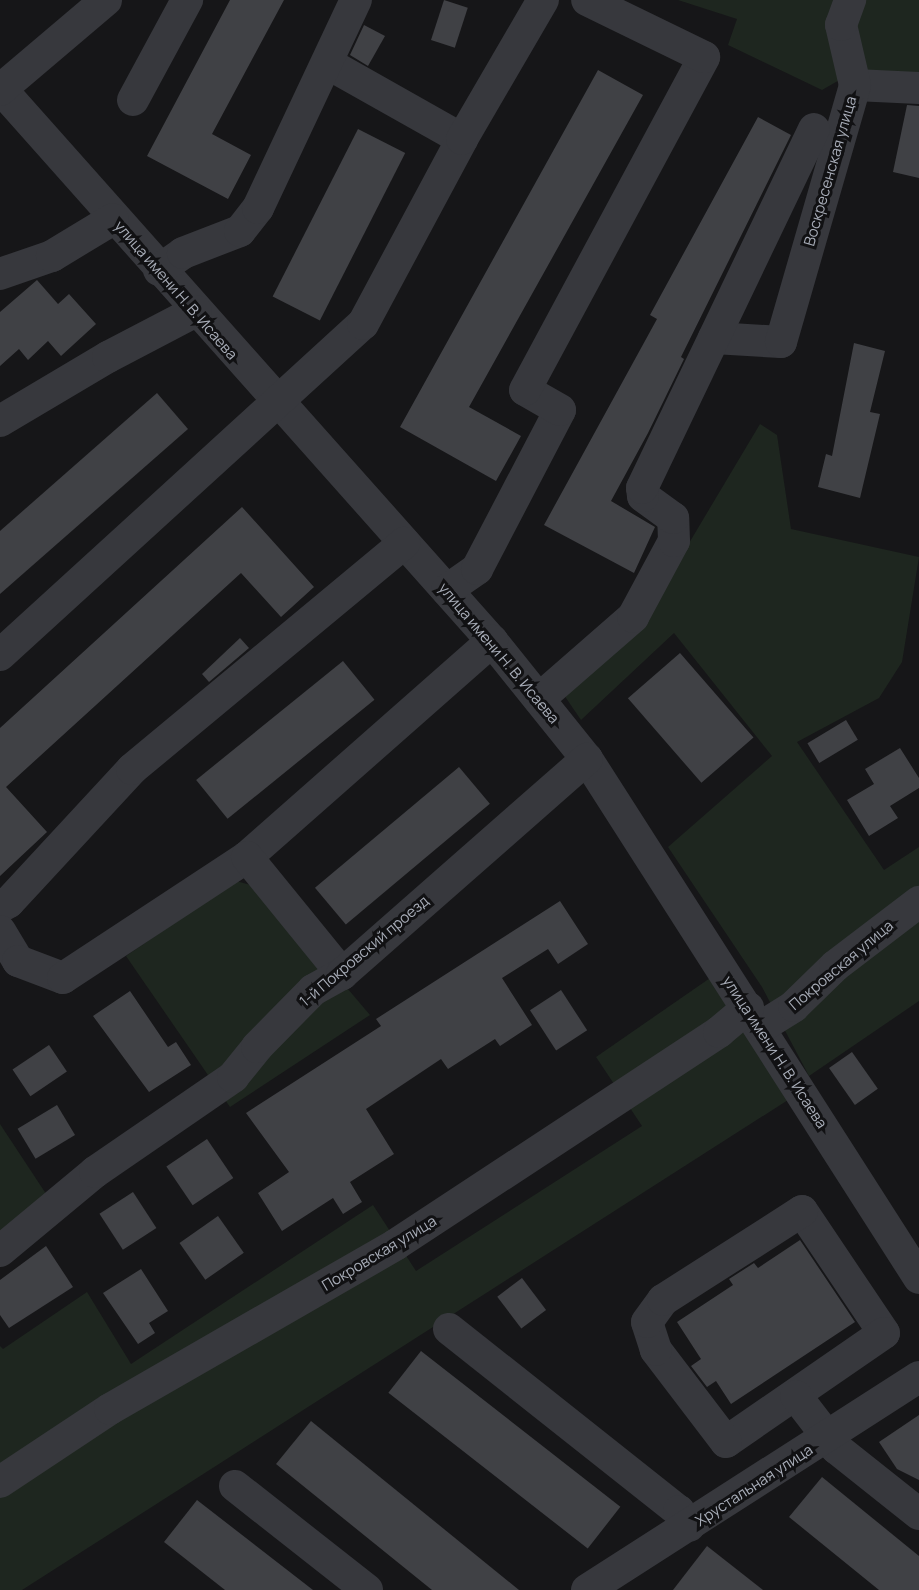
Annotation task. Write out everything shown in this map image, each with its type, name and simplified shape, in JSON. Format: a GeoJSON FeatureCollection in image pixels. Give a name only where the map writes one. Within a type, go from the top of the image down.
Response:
{"type":"FeatureCollection","features":[{"type":"Feature","properties":{"kind":"street"},"geometry":{"type":"LineString","coordinates":[[0,89],[106,0]]}},
{"type":"Feature","properties":{"kind":"street"},"geometry":{"type":"LineString","coordinates":[[133,100],[187,0]]}},
{"type":"Feature","properties":{"kind":"street"},"geometry":{"type":"LineString","coordinates":[[159,270],[183,253],[240,231],[258,208],[279,170],[356,0]]}},
{"type":"Feature","properties":{"kind":"street"},"geometry":{"type":"LineString","coordinates":[[0,655],[363,324],[462,139],[543,0]]}},
{"type":"Feature","properties":{"kind":"street"},"geometry":{"type":"LineString","coordinates":[[447,590],[477,569],[560,410],[525,390],[704,57],[587,0]]}},
{"type":"Feature","properties":{"kind":"street","name":"Воскресенская улица"},"geometry":{"type":"LineString","coordinates":[[714,338],[781,342],[855,85],[841,25],[850,0]]}},
{"type":"Feature","properties":{"kind":"street"},"geometry":{"type":"LineString","coordinates":[[327,63],[462,139]]}},
{"type":"Feature","properties":{"kind":"street"},"geometry":{"type":"LineString","coordinates":[[855,85],[919,88]]}},
{"type":"Feature","properties":{"kind":"street","name":"улица имени Н. В. Исаева"},"geometry":{"type":"LineString","coordinates":[[0,89],[275,402],[492,641],[587,759],[755,1018],[919,1278]]}},
{"type":"Feature","properties":{"kind":"street"},"geometry":{"type":"LineString","coordinates":[[539,699],[633,617],[674,541],[673,518],[644,496],[642,488],[814,129]]}},
{"type":"Feature","properties":{"kind":"street"},"geometry":{"type":"LineString","coordinates":[[0,274],[52,256],[113,219]]}},
{"type":"Feature","properties":{"kind":"street"},"geometry":{"type":"LineString","coordinates":[[0,421],[108,357],[196,311]]}},
{"type":"Feature","properties":{"kind":"street"},"geometry":{"type":"LineString","coordinates":[[0,907],[9,902],[132,769],[404,543]]}},
{"type":"Feature","properties":{"kind":"street"},"geometry":{"type":"LineString","coordinates":[[0,932],[9,967],[63,978],[247,857],[492,641]]}},
{"type":"Feature","properties":{"kind":"street","name":"1-й Покровский проезд"},"geometry":{"type":"LineString","coordinates":[[0,1251],[94,1172],[233,1077],[257,1047],[313,990],[342,974],[587,759]]}},
{"type":"Feature","properties":{"kind":"street"},"geometry":{"type":"LineString","coordinates":[[247,857],[342,974]]}},
{"type":"Feature","properties":{"kind":"street","name":"Покровская улица"},"geometry":{"type":"LineString","coordinates":[[0,1482],[110,1409],[395,1245],[719,1032],[794,1006],[835,966],[919,902]]}},
{"type":"Feature","properties":{"kind":"street"},"geometry":{"type":"LineString","coordinates":[[802,1211],[884,1333],[796,1396],[726,1442],[656,1350],[647,1322],[663,1300],[802,1211]]}},
{"type":"Feature","properties":{"kind":"street"},"geometry":{"type":"LineString","coordinates":[[449,1329],[679,1511],[688,1526]]}},
{"type":"Feature","properties":{"kind":"street","name":"Хрустальная улица"},"geometry":{"type":"LineString","coordinates":[[604,1586],[688,1526],[919,1377]]}},
{"type":"Feature","properties":{"kind":"street"},"geometry":{"type":"LineString","coordinates":[[796,1396],[828,1437],[919,1514]]}},
{"type":"Feature","properties":{"kind":"street"},"geometry":{"type":"LineString","coordinates":[[235,1486],[367,1590]]}},
{"type":"Feature","properties":{"kind":"shaded area"},"geometry":{"type":"Polygon","coordinates":[[[678,0],[837,0],[843,78],[822,90],[728,45],[737,19],[678,0]]]}},
{"type":"Feature","properties":{"kind":"shaded area"},"geometry":{"type":"Polygon","coordinates":[[[865,0],[919,0],[919,73],[864,77],[856,28],[865,0]]]}},
{"type":"Feature","properties":{"kind":"shaded area"},"geometry":{"type":"Polygon","coordinates":[[[760,424],[777,435],[791,529],[919,557],[902,662],[879,698],[797,742],[884,870],[919,847],[919,1001],[809,1076],[762,987],[668,847],[772,756],[674,633],[581,720],[564,695],[642,622],[760,424]]]}},
{"type":"Feature","properties":{"kind":"shaded area"},"geometry":{"type":"Polygon","coordinates":[[[236,881],[262,888],[370,1015],[230,1107],[126,956],[236,881]]]}},
{"type":"Feature","properties":{"kind":"shaded area"},"geometry":{"type":"Polygon","coordinates":[[[713,976],[788,1100],[22,1590],[0,1590],[0,1346],[3,1349],[87,1292],[131,1364],[373,1205],[416,1271],[642,1126],[596,1057],[713,976]]]}},
{"type":"Feature","properties":{"kind":"shaded area"},"geometry":{"type":"Polygon","coordinates":[[[0,1124],[62,1218],[0,1263],[0,1124]]]}},
{"type":"Feature","properties":{"kind":"building"},"geometry":{"type":"Polygon","coordinates":[[[230,0],[284,0],[212,134],[251,155],[228,199],[147,156],[230,0]]]}},
{"type":"Feature","properties":{"kind":"building"},"geometry":{"type":"Polygon","coordinates":[[[444,0],[468,8],[455,48],[431,40],[444,0]]]}},
{"type":"Feature","properties":{"kind":"building"},"geometry":{"type":"Polygon","coordinates":[[[364,25],[385,36],[368,66],[350,55],[364,25]]]}},
{"type":"Feature","properties":{"kind":"building"},"geometry":{"type":"Polygon","coordinates":[[[598,70],[643,95],[469,407],[521,436],[496,481],[400,427],[598,70]]]}},
{"type":"Feature","properties":{"kind":"building"},"geometry":{"type":"Polygon","coordinates":[[[907,105],[919,106],[919,178],[893,172],[907,105]]]}},
{"type":"Feature","properties":{"kind":"building"},"geometry":{"type":"Polygon","coordinates":[[[758,117],[791,135],[681,357],[684,359],[648,433],[611,501],[655,527],[634,573],[544,525],[657,319],[650,315],[758,117]]]}},
{"type":"Feature","properties":{"kind":"building"},"geometry":{"type":"Polygon","coordinates":[[[358,129],[405,153],[320,321],[273,297],[358,129]]]}},
{"type":"Feature","properties":{"kind":"building"},"geometry":{"type":"Polygon","coordinates":[[[37,280],[58,304],[69,294],[96,324],[61,356],[48,341],[28,360],[19,349],[0,366],[0,312],[37,280]]]}},
{"type":"Feature","properties":{"kind":"building"},"geometry":{"type":"Polygon","coordinates":[[[854,343],[885,351],[870,412],[880,414],[860,498],[818,487],[826,454],[832,456],[854,343]]]}},
{"type":"Feature","properties":{"kind":"building"},"geometry":{"type":"Polygon","coordinates":[[[157,393],[188,429],[0,594],[0,531],[157,393]]]}},
{"type":"Feature","properties":{"kind":"building"},"geometry":{"type":"Polygon","coordinates":[[[242,507],[314,587],[281,617],[241,573],[6,787],[47,832],[0,876],[0,728],[242,507]]]}},
{"type":"Feature","properties":{"kind":"building"},"geometry":{"type":"Polygon","coordinates":[[[240,638],[249,648],[209,682],[202,674],[240,638]]]}},
{"type":"Feature","properties":{"kind":"building"},"geometry":{"type":"Polygon","coordinates":[[[680,653],[753,738],[701,783],[628,698],[680,653]]]}},
{"type":"Feature","properties":{"kind":"building"},"geometry":{"type":"Polygon","coordinates":[[[343,661],[374,700],[228,819],[196,780],[343,661]]]}},
{"type":"Feature","properties":{"kind":"building"},"geometry":{"type":"Polygon","coordinates":[[[846,720],[858,740],[819,763],[807,743],[846,720]]]}},
{"type":"Feature","properties":{"kind":"building"},"geometry":{"type":"Polygon","coordinates":[[[900,748],[919,778],[919,788],[890,806],[898,818],[869,836],[847,800],[874,784],[865,769],[900,748]]]}},
{"type":"Feature","properties":{"kind":"building"},"geometry":{"type":"Polygon","coordinates":[[[459,767],[490,804],[346,925],[315,888],[459,767]]]}},
{"type":"Feature","properties":{"kind":"building"},"geometry":{"type":"Polygon","coordinates":[[[560,901],[588,944],[558,964],[548,949],[502,978],[532,1025],[500,1046],[495,1039],[448,1069],[441,1059],[366,1109],[394,1154],[350,1182],[362,1202],[343,1214],[333,1198],[282,1231],[258,1193],[289,1172],[246,1113],[381,1026],[376,1019],[560,901]]]}},
{"type":"Feature","properties":{"kind":"building"},"geometry":{"type":"Polygon","coordinates":[[[561,990],[587,1030],[556,1050],[530,1010],[561,990]]]}},
{"type":"Feature","properties":{"kind":"building"},"geometry":{"type":"Polygon","coordinates":[[[130,991],[168,1047],[176,1042],[191,1065],[149,1092],[93,1016],[130,991]]]}},
{"type":"Feature","properties":{"kind":"building"},"geometry":{"type":"Polygon","coordinates":[[[49,1045],[67,1072],[30,1096],[13,1070],[49,1045]]]}},
{"type":"Feature","properties":{"kind":"building"},"geometry":{"type":"Polygon","coordinates":[[[852,1052],[878,1089],[855,1105],[829,1068],[852,1052]]]}},
{"type":"Feature","properties":{"kind":"building"},"geometry":{"type":"Polygon","coordinates":[[[57,1105],[75,1135],[36,1159],[18,1129],[57,1105]]]}},
{"type":"Feature","properties":{"kind":"building"},"geometry":{"type":"Polygon","coordinates":[[[207,1139],[233,1178],[193,1205],[166,1166],[207,1139]]]}},
{"type":"Feature","properties":{"kind":"building"},"geometry":{"type":"Polygon","coordinates":[[[133,1192],[156,1228],[123,1250],[99,1214],[133,1192]]]}},
{"type":"Feature","properties":{"kind":"building"},"geometry":{"type":"Polygon","coordinates":[[[218,1216],[244,1253],[205,1280],[179,1243],[218,1216]]]}},
{"type":"Feature","properties":{"kind":"building"},"geometry":{"type":"Polygon","coordinates":[[[800,1240],[855,1322],[731,1404],[716,1381],[707,1387],[691,1366],[701,1359],[677,1322],[733,1285],[729,1279],[754,1263],[758,1268],[800,1240]]]}},
{"type":"Feature","properties":{"kind":"building"},"geometry":{"type":"Polygon","coordinates":[[[46,1246],[73,1287],[9,1328],[0,1315],[0,1280],[46,1246]]]}},
{"type":"Feature","properties":{"kind":"building"},"geometry":{"type":"Polygon","coordinates":[[[141,1269],[168,1311],[149,1323],[155,1333],[138,1344],[103,1293],[141,1269]]]}},
{"type":"Feature","properties":{"kind":"building"},"geometry":{"type":"Polygon","coordinates":[[[522,1278],[546,1310],[521,1329],[497,1297],[522,1278]]]}},
{"type":"Feature","properties":{"kind":"building"},"geometry":{"type":"Polygon","coordinates":[[[421,1351],[620,1507],[588,1549],[388,1393],[421,1351]]]}},
{"type":"Feature","properties":{"kind":"building"},"geometry":{"type":"Polygon","coordinates":[[[919,1415],[919,1480],[897,1469],[879,1442],[919,1415]]]}},
{"type":"Feature","properties":{"kind":"building"},"geometry":{"type":"Polygon","coordinates":[[[311,1421],[519,1590],[432,1590],[276,1464],[311,1421]]]}},
{"type":"Feature","properties":{"kind":"building"},"geometry":{"type":"Polygon","coordinates":[[[822,1477],[919,1556],[919,1590],[879,1590],[789,1517],[822,1477]]]}},
{"type":"Feature","properties":{"kind":"building"},"geometry":{"type":"Polygon","coordinates":[[[197,1500],[313,1590],[225,1590],[164,1542],[197,1500]]]}},
{"type":"Feature","properties":{"kind":"building"},"geometry":{"type":"Polygon","coordinates":[[[707,1546],[763,1590],[673,1590],[707,1546]]]}}]}
